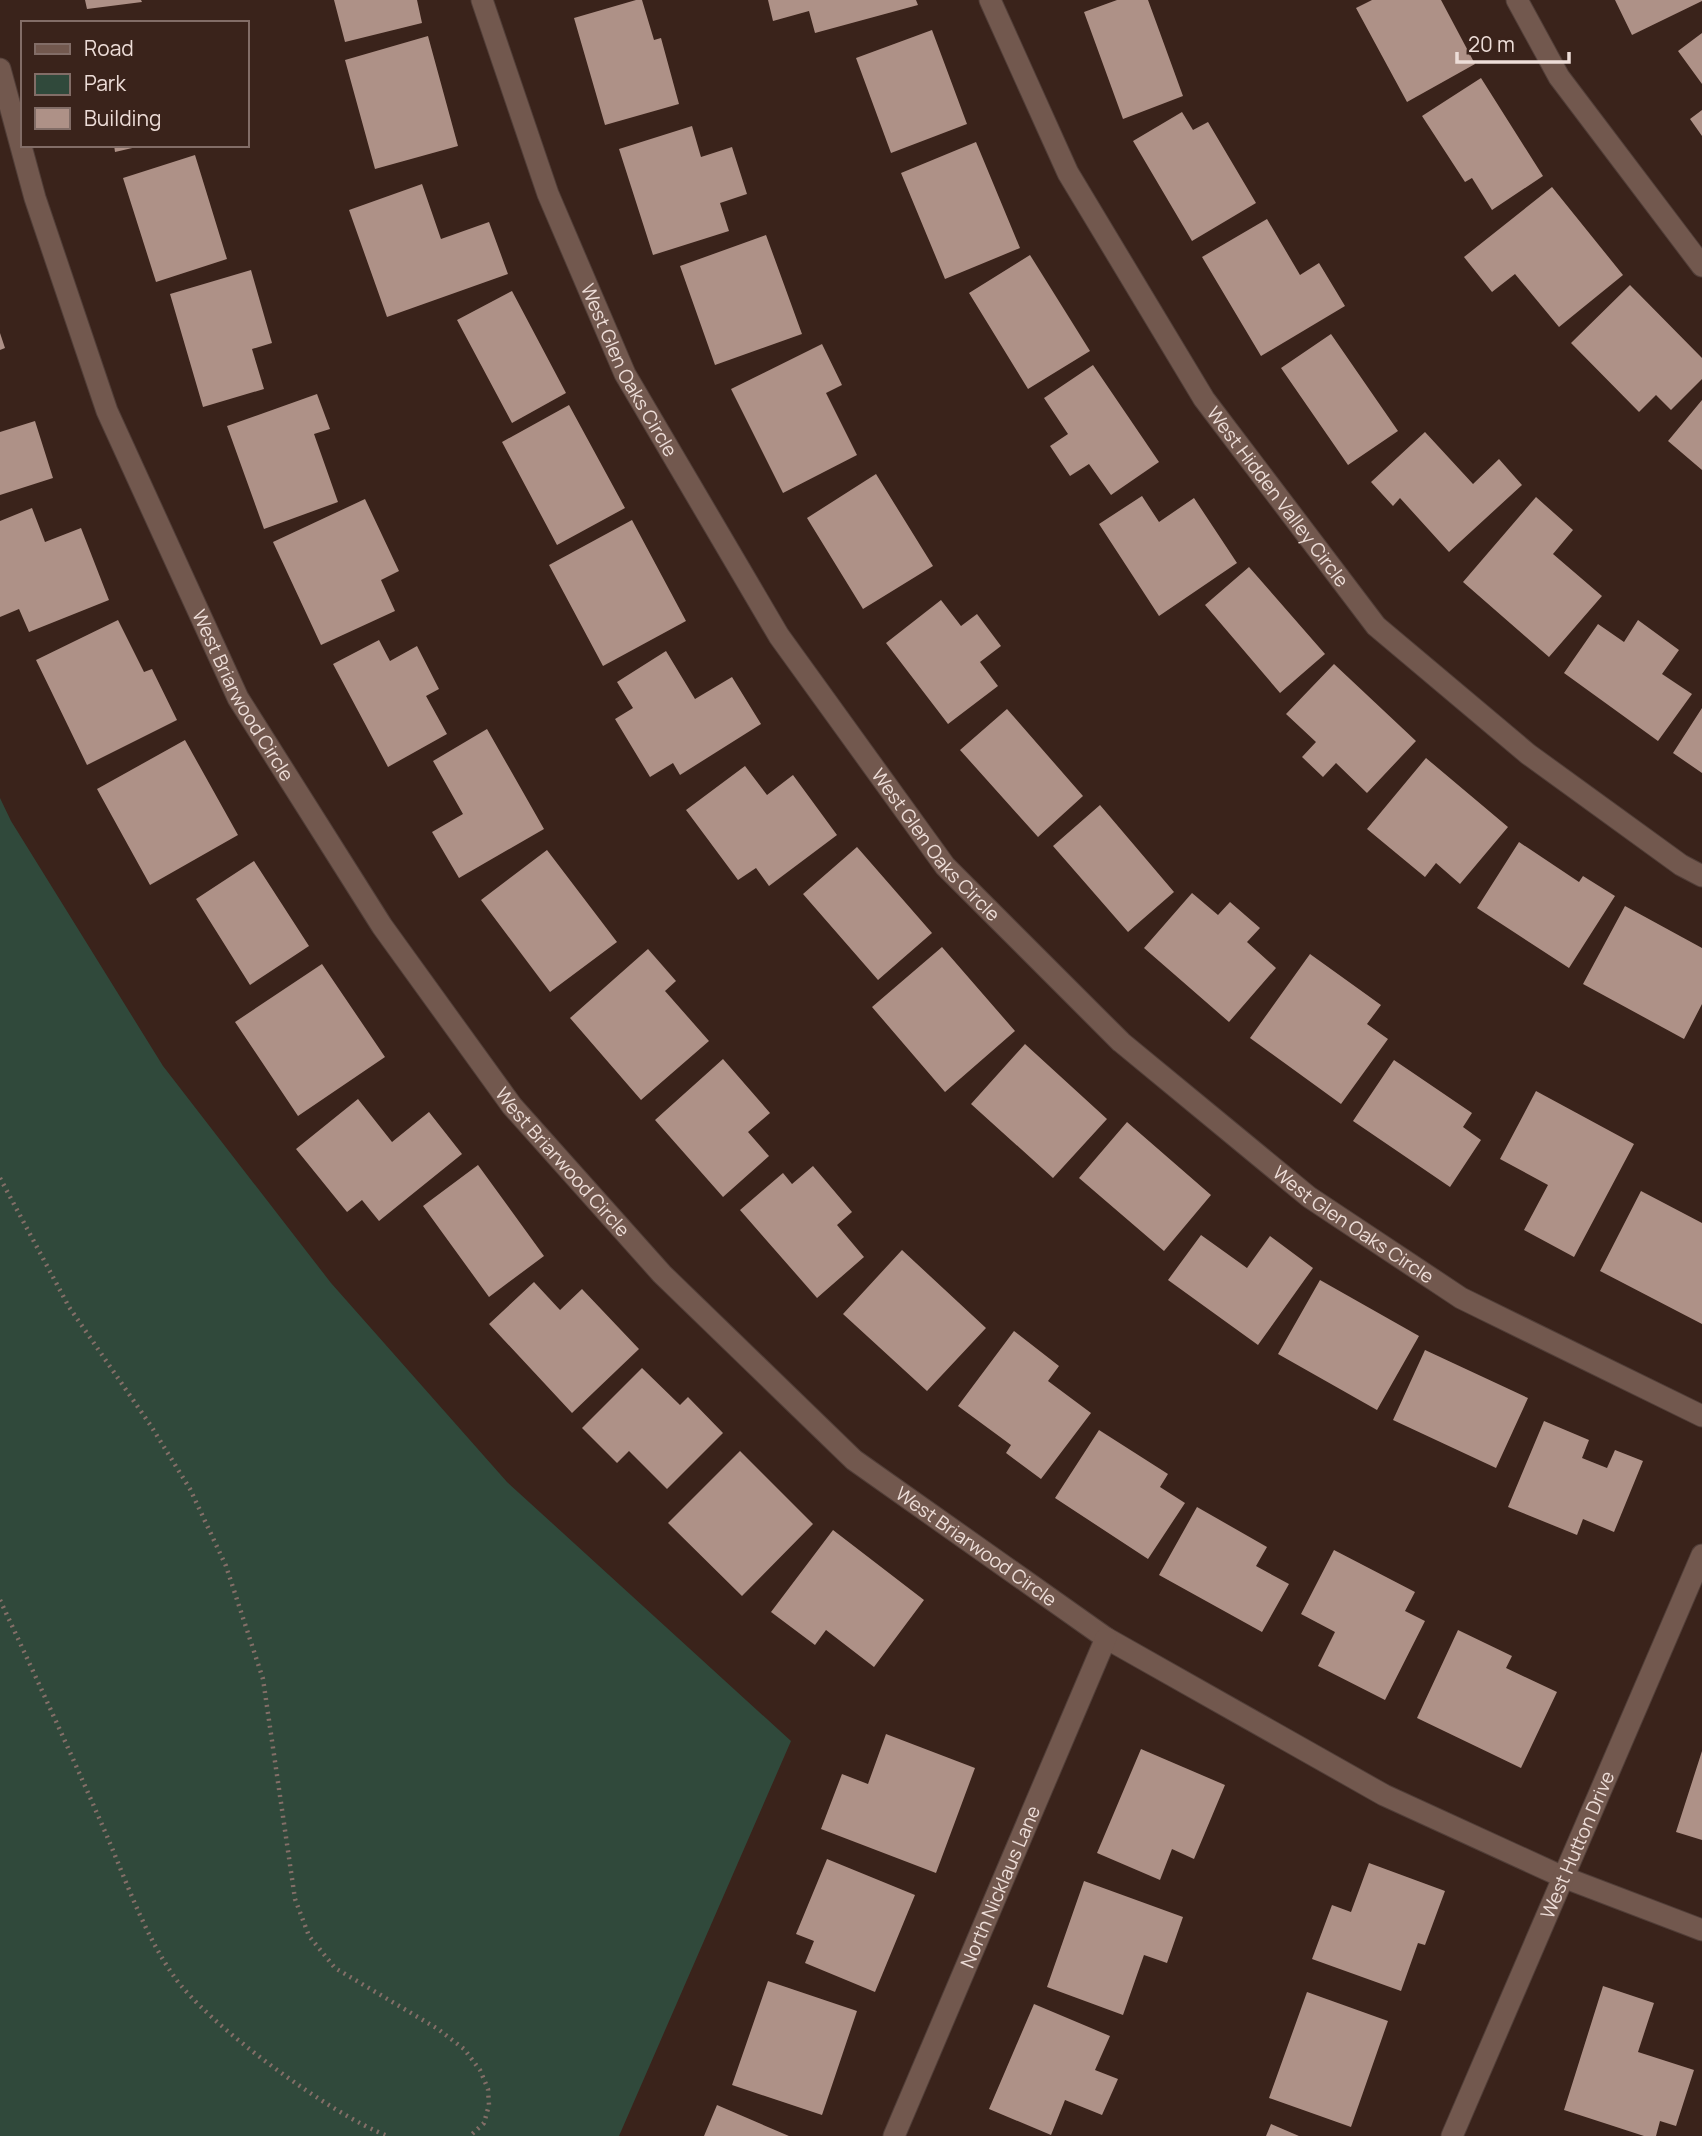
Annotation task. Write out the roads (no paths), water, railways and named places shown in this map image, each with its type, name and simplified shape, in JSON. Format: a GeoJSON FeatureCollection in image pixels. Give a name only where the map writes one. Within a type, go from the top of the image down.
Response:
{"type":"FeatureCollection","features":[{"type":"Feature","properties":{"kind":"street","name":"West Glen Oaks Circle"},"geometry":{"type":"LineString","coordinates":[[482,0],[548,194],[625,374],[779,636],[945,866],[1121,1042],[1310,1197],[1461,1298],[1702,1416]]}},
{"type":"Feature","properties":{"kind":"street","name":"West Hidden Valley Circle"},"geometry":{"type":"LineString","coordinates":[[990,0],[1068,173],[1204,399],[1376,626],[1528,754],[1681,865],[1702,876]]}},
{"type":"Feature","properties":{"kind":"street"},"geometry":{"type":"LineString","coordinates":[[1517,0],[1559,77],[1702,266]]}},
{"type":"Feature","properties":{"kind":"street","name":"West Briarwood Circle"},"geometry":{"type":"LineString","coordinates":[[0,69],[21,146]]}},
{"type":"Feature","properties":{"kind":"street","name":"West Briarwood Circle"},"geometry":{"type":"LineString","coordinates":[[21,147],[35,198],[107,411],[238,698],[382,926],[512,1105],[662,1274],[854,1460],[1106,1637],[1384,1795],[1563,1877],[1702,1930]]}},
{"type":"Feature","properties":{"kind":"street","name":"West Hutton Drive"},"geometry":{"type":"LineString","coordinates":[[1452,2136],[1702,1555]]}},
{"type":"Feature","properties":{"kind":"street","name":"North Nicklaus Lane"},"geometry":{"type":"LineString","coordinates":[[894,2136],[1106,1637]]}}]}
